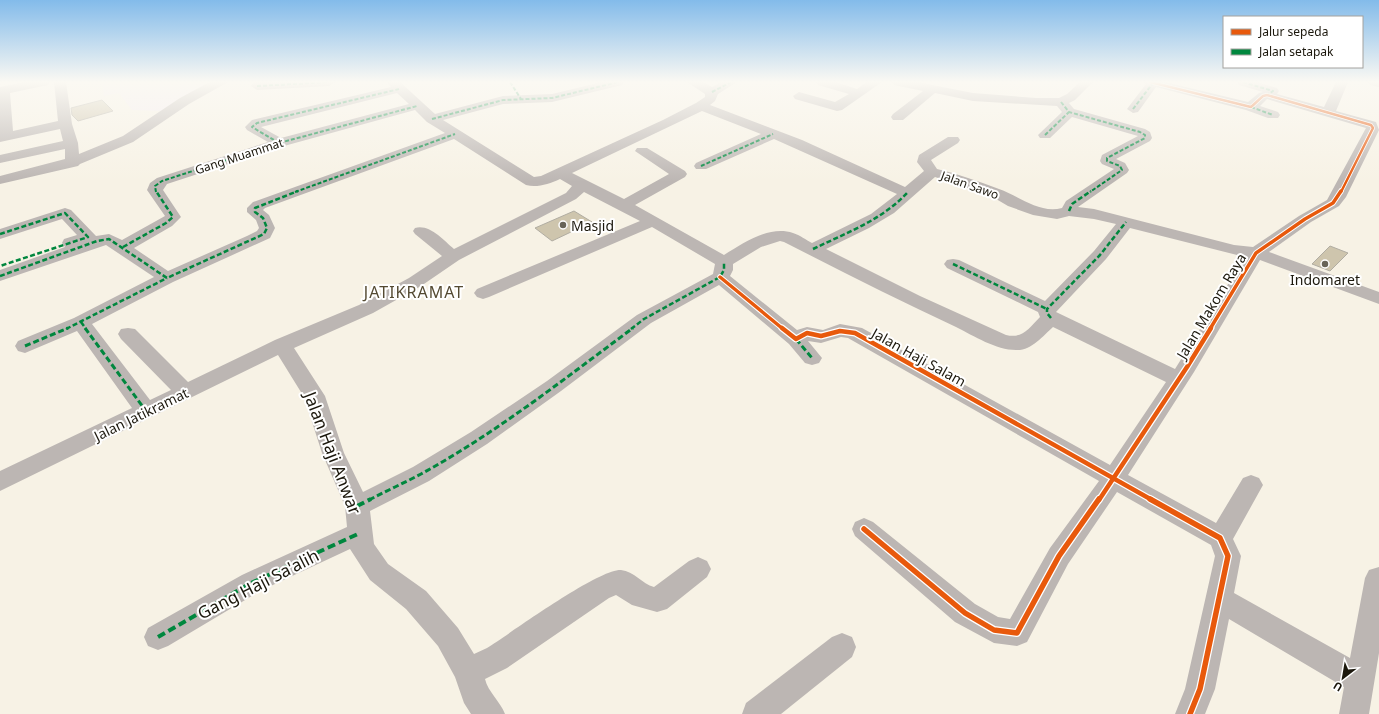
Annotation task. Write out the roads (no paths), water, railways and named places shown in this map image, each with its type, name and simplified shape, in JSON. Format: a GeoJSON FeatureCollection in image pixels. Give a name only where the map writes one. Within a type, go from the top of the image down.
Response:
{"type":"FeatureCollection","features":[{"type":"Feature","properties":{"kind":"street"},"geometry":{"type":"LineString","coordinates":[[3,115],[3,137],[65,124]]}},
{"type":"Feature","properties":{"kind":"street"},"geometry":{"type":"LineString","coordinates":[[64,115],[71,143],[73,163]]}},
{"type":"Feature","properties":{"kind":"street"},"geometry":{"type":"LineString","coordinates":[[0,180],[73,163],[127,139],[161,115]]}},
{"type":"Feature","properties":{"kind":"street"},"geometry":{"type":"LineString","coordinates":[[279,143],[252,127],[257,123],[286,115]]}},
{"type":"Feature","properties":{"kind":"street","name":"Gang Muammat"},"geometry":{"type":"LineString","coordinates":[[123,248],[166,223],[173,217],[172,213],[155,190],[155,186],[162,181],[279,143],[382,115]]}},
{"type":"Feature","properties":{"kind":"street"},"geometry":{"type":"LineString","coordinates":[[428,115],[532,182],[545,180],[683,115]]}},
{"type":"Feature","properties":{"kind":"street"},"geometry":{"type":"LineString","coordinates":[[432,119],[446,115]]}},
{"type":"Feature","properties":{"kind":"street"},"geometry":{"type":"LineString","coordinates":[[725,115],[773,134],[908,193]]}},
{"type":"Feature","properties":{"kind":"street"},"geometry":{"type":"LineString","coordinates":[[1045,135],[1059,115]]}},
{"type":"Feature","properties":{"kind":"street"},"geometry":{"type":"LineString","coordinates":[[1069,211],[1072,204],[1122,170],[1120,166],[1107,161],[1107,158],[1145,138],[1145,135],[1095,115]]}},
{"type":"Feature","properties":{"kind":"street","name":"Jalan Makom Raya"},"geometry":{"type":"LineString","coordinates":[[864,529],[965,613],[994,630],[1017,633],[1059,556],[1114,478],[1178,379],[1256,253],[1305,219],[1333,203],[1338,197],[1373,128],[1371,125],[1336,115]]}},
{"type":"Feature","properties":{"kind":"street"},"geometry":{"type":"LineString","coordinates":[[25,346],[81,322],[167,278],[264,234],[267,228],[263,218],[255,212],[254,208],[259,205],[455,134]]}},
{"type":"Feature","properties":{"kind":"street"},"geometry":{"type":"LineString","coordinates":[[701,166],[773,134]]}},
{"type":"Feature","properties":{"kind":"street"},"geometry":{"type":"LineString","coordinates":[[932,172],[924,162],[924,158],[953,140]]}},
{"type":"Feature","properties":{"kind":"street"},"geometry":{"type":"LineString","coordinates":[[0,159],[71,143]]}},
{"type":"Feature","properties":{"kind":"street"},"geometry":{"type":"LineString","coordinates":[[624,205],[680,174],[642,151]]}},
{"type":"Feature","properties":{"kind":"street","name":"Jalan Sawo"},"geometry":{"type":"LineString","coordinates":[[813,249],[885,212],[899,203],[932,172],[958,179],[996,193],[1029,209],[1057,214],[1069,211],[1094,214],[1227,248],[1256,253],[1379,298]]}},
{"type":"Feature","properties":{"kind":"street"},"geometry":{"type":"LineString","coordinates":[[560,173],[653,221],[722,270],[796,339],[812,358]]}},
{"type":"Feature","properties":{"kind":"street","name":"Jalan Jatikramat"},"geometry":{"type":"LineString","coordinates":[[0,482],[282,345],[366,308],[415,282],[453,256],[571,196],[582,185]]}},
{"type":"Feature","properties":{"kind":"street"},"geometry":{"type":"LineString","coordinates":[[0,234],[65,213],[88,236],[0,266]]}},
{"type":"Feature","properties":{"kind":"street"},"geometry":{"type":"LineString","coordinates":[[484,293],[653,221]]}},
{"type":"Feature","properties":{"kind":"street"},"geometry":{"type":"LineString","coordinates":[[357,506],[421,474],[479,438],[554,386],[644,319],[722,270],[760,242],[780,235],[788,237],[912,300],[1000,340],[1016,344],[1029,339],[1126,222]]}},
{"type":"Feature","properties":{"kind":"street"},"geometry":{"type":"LineString","coordinates":[[421,231],[453,256]]}},
{"type":"Feature","properties":{"kind":"street"},"geometry":{"type":"LineString","coordinates":[[0,276],[98,241],[109,239],[167,278]]}},
{"type":"Feature","properties":{"kind":"street"},"geometry":{"type":"LineString","coordinates":[[953,264],[1178,379]]}},
{"type":"Feature","properties":{"kind":"street"},"geometry":{"type":"LineString","coordinates":[[81,322],[146,411]]}},
{"type":"Feature","properties":{"kind":"street","name":"Jalan Haji Salam"},"geometry":{"type":"LineString","coordinates":[[796,339],[807,333],[822,336],[836,330],[844,330],[855,333],[1220,538]]}},
{"type":"Feature","properties":{"kind":"street"},"geometry":{"type":"LineString","coordinates":[[128,334],[186,392]]}},
{"type":"Feature","properties":{"kind":"street","name":"Jalan Haji Anwar"},"geometry":{"type":"LineString","coordinates":[[282,345],[314,396],[333,453],[357,506],[362,547],[379,572],[416,600],[448,637],[468,672],[474,693],[490,714]]}},
{"type":"Feature","properties":{"kind":"street"},"geometry":{"type":"LineString","coordinates":[[1190,714],[1200,689],[1228,556],[1220,538],[1251,485]]}},
{"type":"Feature","properties":{"kind":"street","name":"Gang Haji Sa'alih"},"geometry":{"type":"LineString","coordinates":[[158,638],[251,583],[360,533]]}},
{"type":"Feature","properties":{"kind":"street"},"geometry":{"type":"LineString","coordinates":[[468,672],[497,658],[600,590],[615,583],[622,582],[641,596],[657,600],[698,570]]}},
{"type":"Feature","properties":{"kind":"street"},"geometry":{"type":"LineString","coordinates":[[1354,714],[1378,578]]}},
{"type":"Feature","properties":{"kind":"street"},"geometry":{"type":"LineString","coordinates":[[1218,598],[1361,681]]}},
{"type":"Feature","properties":{"kind":"street"},"geometry":{"type":"LineString","coordinates":[[757,714],[842,647]]}},
{"type":"Feature","properties":{"kind":"place","name":"Masjid"},"geometry":{"type":"Point","coordinates":[563,225]}},
{"type":"Feature","properties":{"kind":"place","name":"Indomaret"},"geometry":{"type":"Point","coordinates":[1325,264]}},
{"type":"Feature","properties":{"kind":"district","name":"JATIKRAMAT"},"geometry":{"type":"Point","coordinates":[414,292]}}]}
